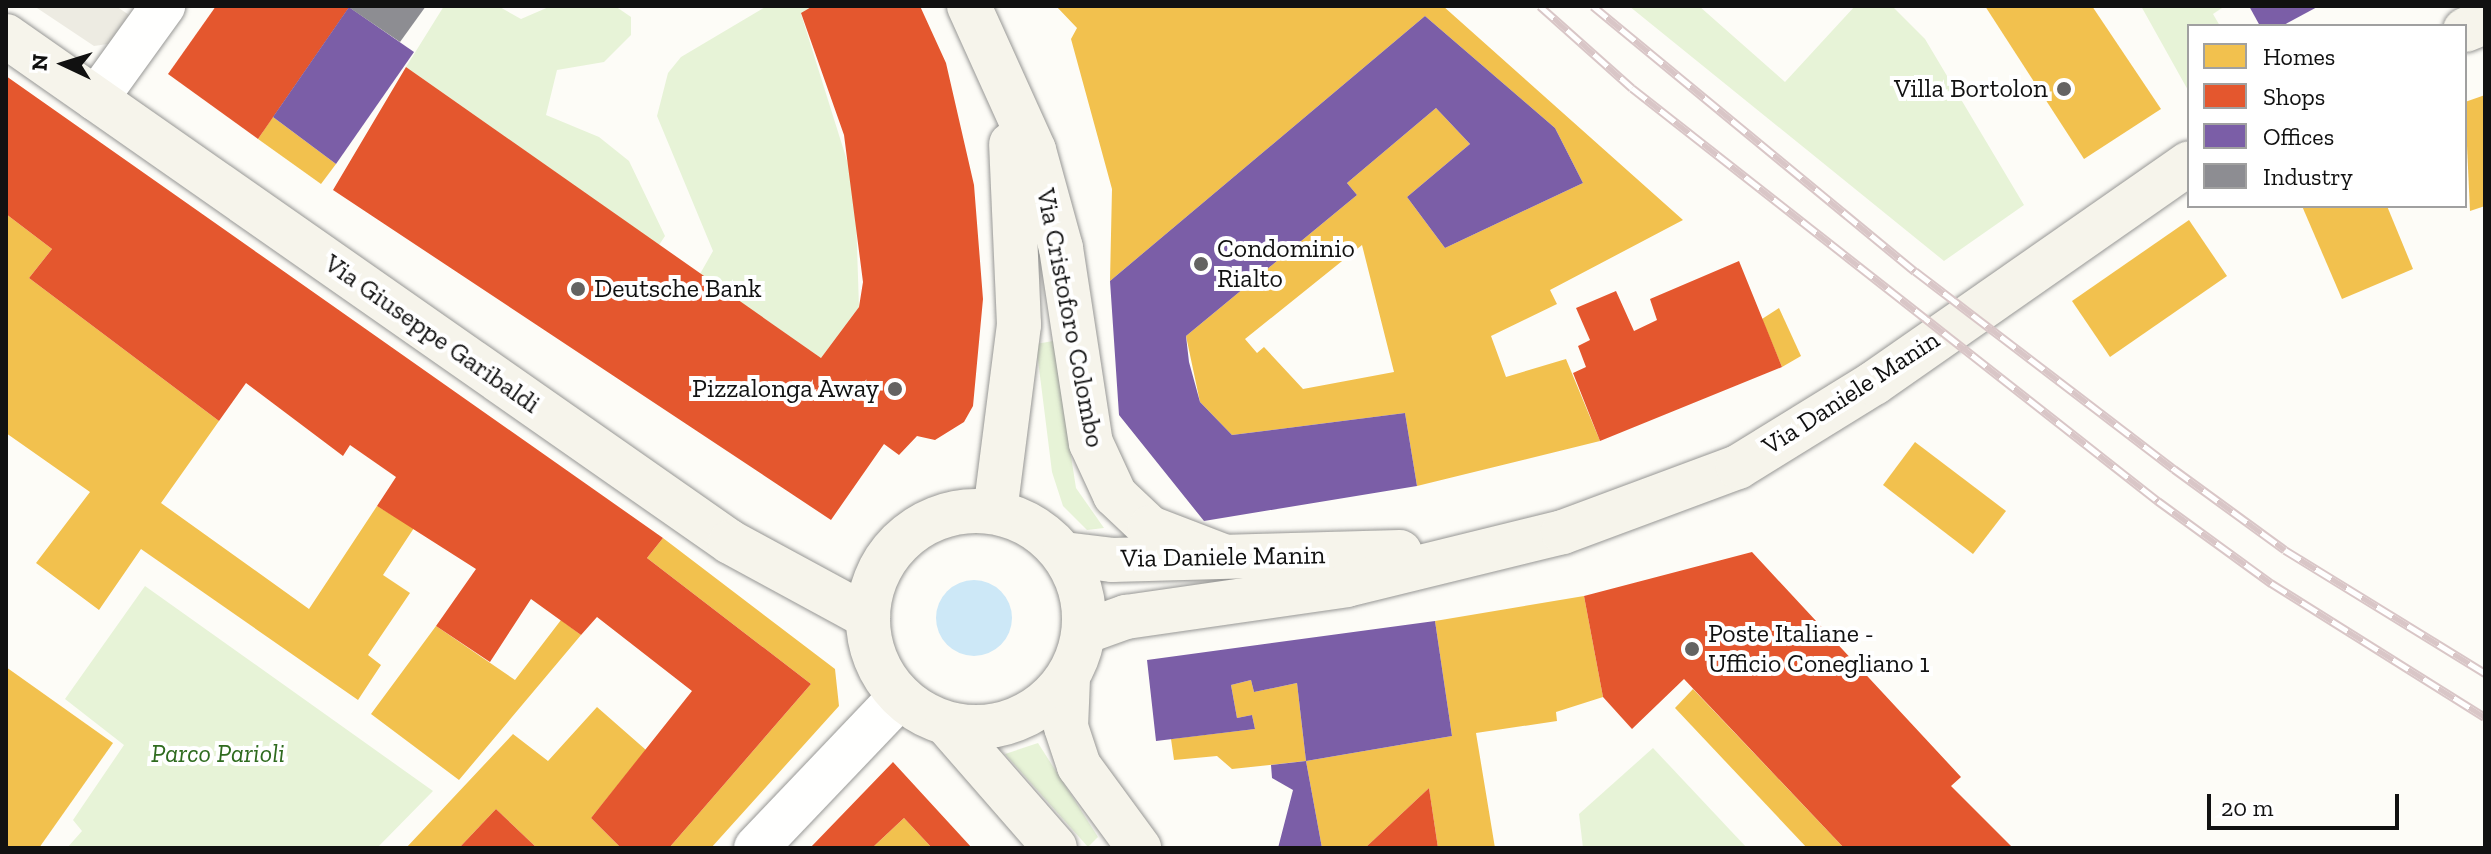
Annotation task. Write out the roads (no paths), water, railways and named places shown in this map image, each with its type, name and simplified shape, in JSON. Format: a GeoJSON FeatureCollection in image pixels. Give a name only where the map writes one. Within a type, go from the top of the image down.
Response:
{"type":"FeatureCollection","features":[{"type":"Feature","properties":{"kind":"street"},"geometry":{"type":"LineString","coordinates":[[96,99],[163,6]]}},
{"type":"Feature","properties":{"kind":"street","name":"Via Cristoforo Colombo"},"geometry":{"type":"LineString","coordinates":[[969,6],[1034,150],[1061,248],[1097,456],[1115,495],[1150,528],[1223,556]]}},
{"type":"Feature","properties":{"kind":"street","name":"Via Giuseppe Garibaldi"},"geometry":{"type":"LineString","coordinates":[[6,36],[730,542],[868,617]]}},
{"type":"Feature","properties":{"kind":"street","name":"Via Cristoforo Colombo"},"geometry":{"type":"LineString","coordinates":[[995,68],[1012,150],[1019,310],[995,512]]}},
{"type":"Feature","properties":{"kind":"street","name":"Via Daniele Manin"},"geometry":{"type":"LineString","coordinates":[[1084,632],[1126,617],[1347,585],[1478,547],[1563,532],[1738,467],[1874,383],[2187,164]]}},
{"type":"Feature","properties":{"kind":"street"},"geometry":{"type":"LineString","coordinates":[[1055,848],[947,724],[900,697],[875,660],[868,617],[876,576],[900,542],[934,519],[995,512],[1045,535],[1064,554],[1077,578],[1084,632],[1068,678],[1066,727],[1079,766],[1139,848]]}},
{"type":"Feature","properties":{"kind":"street","name":"Via Daniele Manin"},"geometry":{"type":"LineString","coordinates":[[1064,554],[1223,556],[1478,547]]}},
{"type":"Feature","properties":{"kind":"street"},"geometry":{"type":"LineString","coordinates":[[947,724],[975,728],[1028,716],[1068,678]]}},
{"type":"Feature","properties":{"kind":"street"},"geometry":{"type":"LineString","coordinates":[[756,848],[900,697]]}},
{"type":"Feature","properties":{"kind":"water"},"geometry":{"type":"Polygon","coordinates":[[[974,580],[988,583],[1001,591],[1009,604],[1012,618],[1009,632],[1001,645],[988,653],[974,656],[960,653],[947,645],[939,632],[936,618],[939,604],[947,591],[960,583],[974,580]]]}},
{"type":"Feature","properties":{"kind":"railway"},"geometry":{"type":"LineString","coordinates":[[1540,6],[1632,88],[2158,501],[2271,583],[2485,717]]}},
{"type":"Feature","properties":{"kind":"railway"},"geometry":{"type":"LineString","coordinates":[[1593,6],[1915,271],[2174,469],[2285,550],[2485,673]]}},
{"type":"Feature","properties":{"kind":"place","name":"Villa Bortolon"},"geometry":{"type":"Point","coordinates":[2064,89]}},
{"type":"Feature","properties":{"kind":"place","name":"Condominio Rialto"},"geometry":{"type":"Point","coordinates":[1201,264]}},
{"type":"Feature","properties":{"kind":"place","name":"Deutsche Bank"},"geometry":{"type":"Point","coordinates":[578,289]}},
{"type":"Feature","properties":{"kind":"place","name":"Pizzalonga Away"},"geometry":{"type":"Point","coordinates":[895,389]}},
{"type":"Feature","properties":{"kind":"place","name":"Poste Italiane - Ufficio Conegliano 1"},"geometry":{"type":"Point","coordinates":[1692,649]}},
{"type":"Feature","properties":{"kind":"park label","name":"Parco Parioli"},"geometry":{"type":"Point","coordinates":[218,754]}}]}
